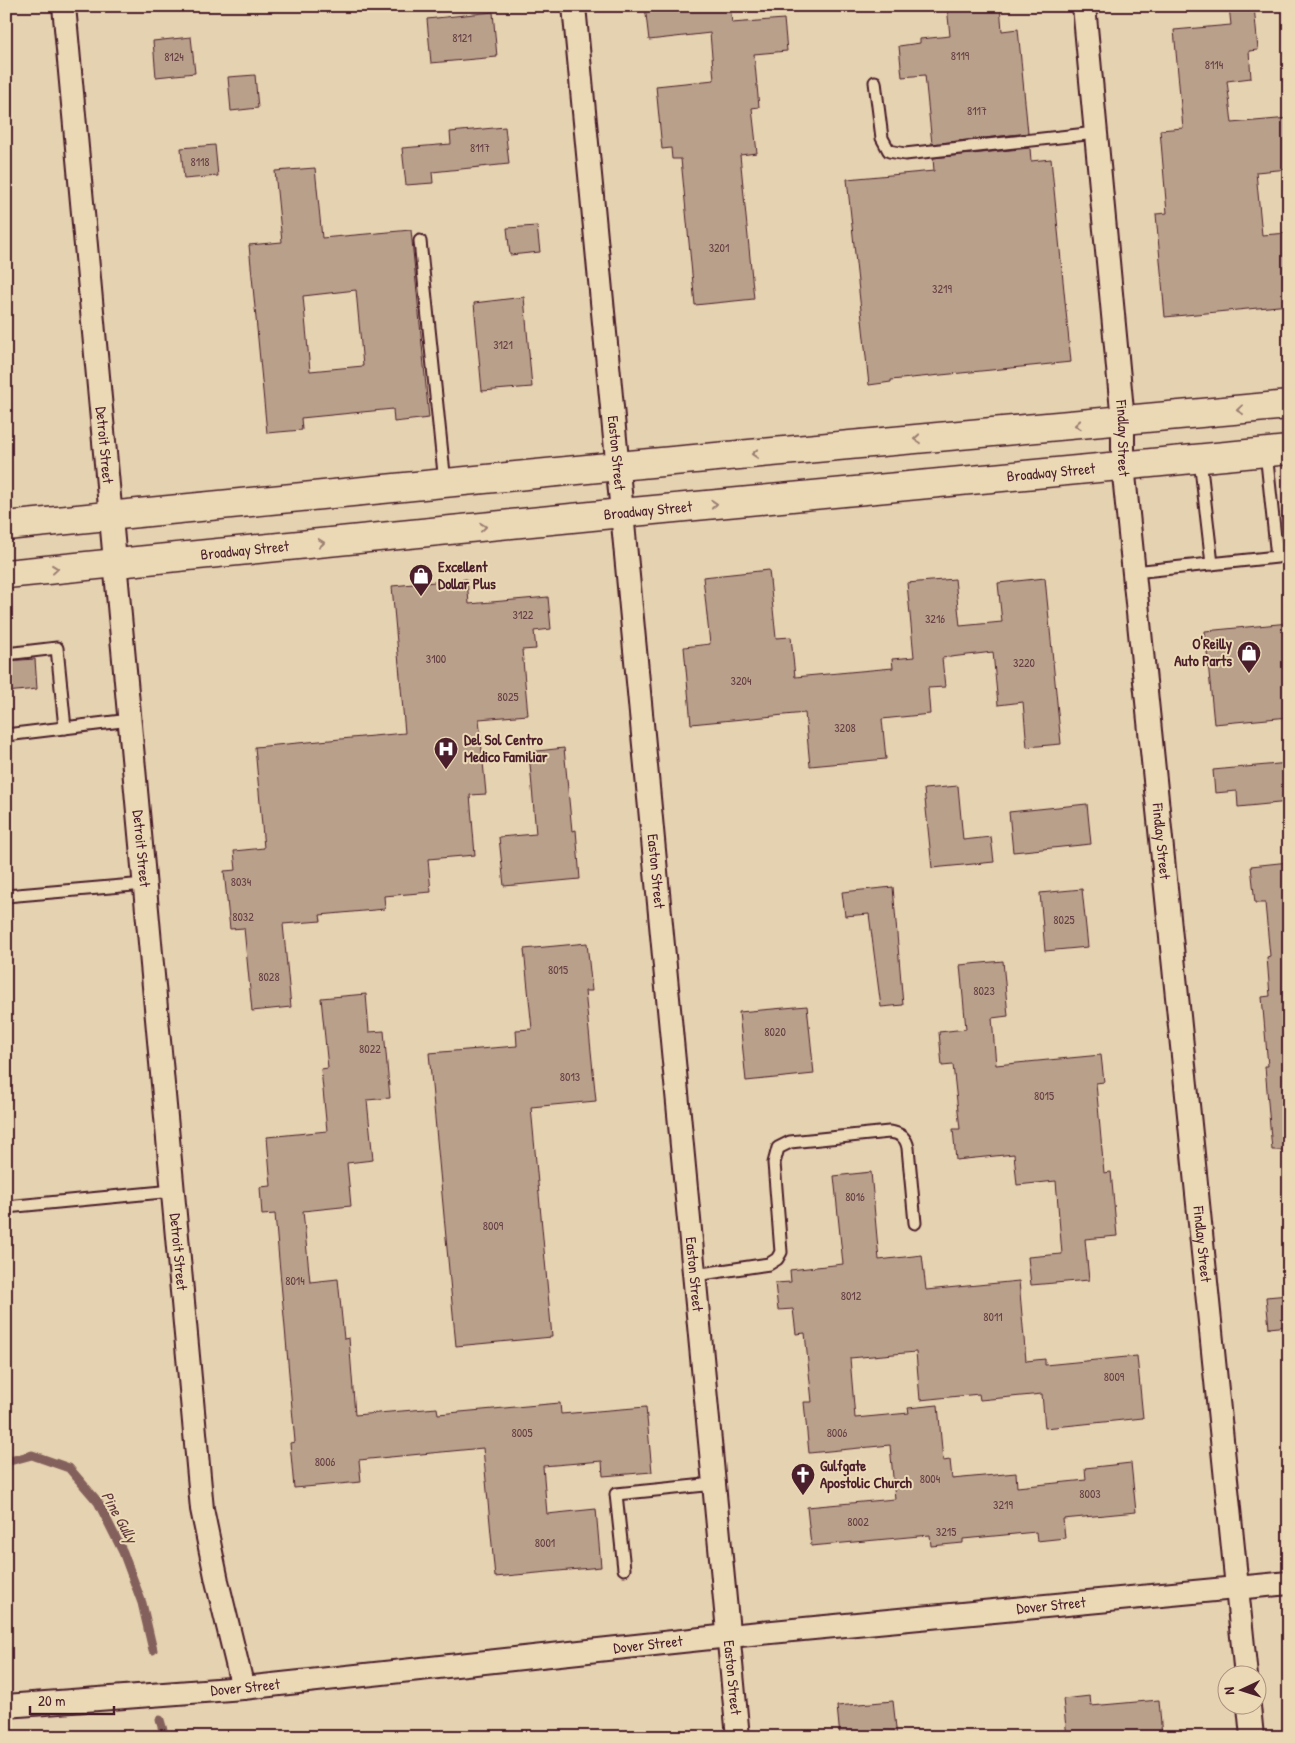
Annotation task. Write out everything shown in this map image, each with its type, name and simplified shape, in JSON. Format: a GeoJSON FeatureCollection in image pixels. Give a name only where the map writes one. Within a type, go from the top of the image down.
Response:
{"type":"FeatureCollection","features":[{"type":"Feature","properties":{"kind":"main road"},"geometry":{"type":"LineString","coordinates":[[6,526],[618,466],[1289,405]]}},
{"type":"Feature","properties":{"kind":"main road","name":"Broadway Street"},"geometry":{"type":"LineString","coordinates":[[6,574],[622,512],[1278,451]]}},
{"type":"Feature","properties":{"kind":"street","name":"Detroit Street"},"geometry":{"type":"LineString","coordinates":[[64,6],[202,1509],[216,1581],[243,1688]]}},
{"type":"Feature","properties":{"kind":"street","name":"Easton Street"},"geometry":{"type":"LineString","coordinates":[[574,6],[738,1737]]}},
{"type":"Feature","properties":{"kind":"street","name":"Findlay Street"},"geometry":{"type":"LineString","coordinates":[[1084,6],[1123,421],[1123,465],[1239,1587],[1245,1666]]}},
{"type":"Feature","properties":{"kind":"street","name":"Dover Street"},"geometry":{"type":"LineString","coordinates":[[6,1706],[243,1688],[729,1636],[1289,1582]]}},
{"type":"Feature","properties":{"kind":"street"},"geometry":{"type":"LineString","coordinates":[[1250,1716],[1252,1737]]}},
{"type":"Feature","properties":{"kind":"lane"},"geometry":{"type":"LineString","coordinates":[[875,82],[882,138],[889,151],[915,153],[1096,133]]}},
{"type":"Feature","properties":{"kind":"lane"},"geometry":{"type":"LineString","coordinates":[[420,241],[445,483]]}},
{"type":"Feature","properties":{"kind":"lane"},"geometry":{"type":"LineString","coordinates":[[1134,572],[1277,557],[1278,451]]}},
{"type":"Feature","properties":{"kind":"lane"},"geometry":{"type":"LineString","coordinates":[[1200,458],[1212,564]]}},
{"type":"Feature","properties":{"kind":"lane"},"geometry":{"type":"LineString","coordinates":[[6,654],[57,648],[65,728]]}},
{"type":"Feature","properties":{"kind":"lane"},"geometry":{"type":"LineString","coordinates":[[6,735],[130,720]]}},
{"type":"Feature","properties":{"kind":"lane"},"geometry":{"type":"LineString","coordinates":[[6,896],[145,884]]}},
{"type":"Feature","properties":{"kind":"lane"},"geometry":{"type":"LineString","coordinates":[[695,1276],[769,1264],[777,1260],[782,1252],[774,1163],[778,1148],[790,1142],[889,1132],[902,1135],[906,1140],[908,1148],[914,1223]]}},
{"type":"Feature","properties":{"kind":"lane"},"geometry":{"type":"LineString","coordinates":[[6,1207],[173,1191]]}},
{"type":"Feature","properties":{"kind":"lane"},"geometry":{"type":"LineString","coordinates":[[624,1569],[616,1494],[714,1484]]}},
{"type":"Feature","properties":{"kind":"building"},"geometry":{"type":"Polygon","coordinates":[[[645,6],[730,6],[732,23],[784,19],[787,51],[754,54],[759,107],[752,108],[757,153],[740,155],[754,299],[695,305],[681,159],[672,159],[671,148],[662,149],[656,86],[714,80],[710,33],[649,40],[645,6]]]}},
{"type":"Feature","properties":{"kind":"building"},"geometry":{"type":"Polygon","coordinates":[[[947,6],[1000,6],[1002,31],[1018,29],[1028,133],[932,144],[925,75],[902,77],[899,46],[920,43],[920,39],[950,36],[947,6]]]}},
{"type":"Feature","properties":{"kind":"building"},"geometry":{"type":"Polygon","coordinates":[[[1229,6],[1254,6],[1258,50],[1249,51],[1251,78],[1227,81],[1232,123],[1289,118],[1289,169],[1256,172],[1262,235],[1289,233],[1289,305],[1165,317],[1156,214],[1167,213],[1160,130],[1183,128],[1174,30],[1231,25],[1229,6]]]}},
{"type":"Feature","properties":{"kind":"building"},"geometry":{"type":"Polygon","coordinates":[[[493,12],[497,57],[431,63],[427,19],[493,12]]]}},
{"type":"Feature","properties":{"kind":"building"},"geometry":{"type":"Polygon","coordinates":[[[191,37],[195,73],[156,77],[153,41],[191,37]]]}},
{"type":"Feature","properties":{"kind":"building"},"geometry":{"type":"Polygon","coordinates":[[[255,75],[258,108],[231,111],[228,77],[255,75]]]}},
{"type":"Feature","properties":{"kind":"building"},"geometry":{"type":"Polygon","coordinates":[[[505,127],[509,164],[432,172],[433,183],[406,185],[402,148],[451,144],[450,132],[505,127]]]}},
{"type":"Feature","properties":{"kind":"building"},"geometry":{"type":"Polygon","coordinates":[[[215,145],[218,176],[184,179],[181,148],[215,145]]]}},
{"type":"Feature","properties":{"kind":"building"},"geometry":{"type":"Polygon","coordinates":[[[1030,148],[1031,161],[1051,159],[1071,362],[891,380],[891,382],[869,385],[847,179],[934,171],[933,158],[1030,148]]]}},
{"type":"Feature","properties":{"kind":"building"},"geometry":{"type":"Polygon","coordinates":[[[315,168],[322,238],[411,230],[429,418],[394,422],[393,409],[301,418],[302,430],[267,433],[249,245],[282,242],[275,171],[315,168]],[[356,290],[303,296],[310,371],[363,366],[356,290]]]}},
{"type":"Feature","properties":{"kind":"building"},"geometry":{"type":"Polygon","coordinates":[[[537,226],[540,252],[510,255],[507,228],[537,226]]]}},
{"type":"Feature","properties":{"kind":"building"},"geometry":{"type":"Polygon","coordinates":[[[524,297],[532,387],[482,391],[474,303],[524,297]]]}},
{"type":"Feature","properties":{"kind":"building"},"geometry":{"type":"Polygon","coordinates":[[[769,570],[776,638],[791,637],[795,677],[893,668],[892,659],[914,657],[907,583],[955,579],[960,626],[1002,622],[998,583],[1045,578],[1061,744],[1027,747],[1023,702],[998,705],[993,652],[942,658],[945,687],[928,688],[930,714],[882,719],[886,759],[810,766],[805,713],[691,724],[684,647],[710,644],[703,577],[769,570]]]}},
{"type":"Feature","properties":{"kind":"building"},"geometry":{"type":"Polygon","coordinates":[[[467,579],[469,604],[548,597],[551,629],[534,631],[536,649],[522,650],[528,715],[479,719],[486,794],[470,795],[475,855],[428,859],[431,892],[384,896],[385,909],[320,915],[321,921],[283,924],[291,1007],[252,1011],[244,928],[230,929],[224,871],[236,870],[234,851],[264,848],[255,747],[405,733],[392,586],[467,579]]]}},
{"type":"Feature","properties":{"kind":"building","name":"O'Reilly Auto Parts"},"geometry":{"type":"Polygon","coordinates":[[[1289,623],[1289,717],[1214,724],[1205,631],[1289,623]]]}},
{"type":"Feature","properties":{"kind":"building"},"geometry":{"type":"Polygon","coordinates":[[[35,659],[37,689],[6,692],[6,661],[35,659]]]}},
{"type":"Feature","properties":{"kind":"building"},"geometry":{"type":"Polygon","coordinates":[[[564,748],[572,831],[576,830],[580,879],[504,886],[499,837],[536,834],[529,752],[564,748]]]}},
{"type":"Feature","properties":{"kind":"building"},"geometry":{"type":"Polygon","coordinates":[[[1289,763],[1289,802],[1238,807],[1237,791],[1215,793],[1213,770],[1289,763]]]}},
{"type":"Feature","properties":{"kind":"building"},"geometry":{"type":"Polygon","coordinates":[[[958,786],[963,840],[991,837],[994,862],[932,868],[924,789],[958,786]]]}},
{"type":"Feature","properties":{"kind":"building"},"geometry":{"type":"Polygon","coordinates":[[[1087,804],[1091,844],[1013,852],[1009,812],[1087,804]]]}},
{"type":"Feature","properties":{"kind":"building"},"geometry":{"type":"Polygon","coordinates":[[[1289,862],[1289,1150],[1272,1150],[1265,1066],[1268,1066],[1262,997],[1270,996],[1267,957],[1270,956],[1265,903],[1255,903],[1251,866],[1289,862]]]}},
{"type":"Feature","properties":{"kind":"building"},"geometry":{"type":"Polygon","coordinates":[[[893,887],[903,1005],[881,1007],[869,914],[845,916],[842,892],[893,887]]]}},
{"type":"Feature","properties":{"kind":"building"},"geometry":{"type":"Polygon","coordinates":[[[1082,889],[1088,947],[1045,951],[1040,893],[1082,889]]]}},
{"type":"Feature","properties":{"kind":"building"},"geometry":{"type":"Polygon","coordinates":[[[587,943],[592,991],[585,991],[596,1101],[531,1107],[552,1337],[456,1346],[429,1053],[517,1046],[516,1030],[532,1029],[524,949],[587,943]]]}},
{"type":"Feature","properties":{"kind":"building"},"geometry":{"type":"Polygon","coordinates":[[[1003,961],[1008,1016],[992,1018],[996,1065],[1101,1055],[1104,1082],[1096,1083],[1104,1173],[1111,1172],[1117,1236],[1085,1239],[1089,1280],[1031,1285],[1028,1257],[1062,1254],[1056,1181],[1017,1185],[1014,1154],[956,1160],[953,1129],[960,1129],[953,1065],[942,1066],[939,1032],[966,1029],[960,965],[1003,961]]]}},
{"type":"Feature","properties":{"kind":"building"},"geometry":{"type":"Polygon","coordinates":[[[366,994],[369,1032],[384,1031],[390,1098],[367,1100],[373,1160],[347,1163],[351,1206],[303,1211],[310,1282],[338,1279],[344,1339],[349,1338],[355,1415],[437,1408],[438,1414],[560,1403],[561,1414],[646,1407],[652,1472],[603,1476],[602,1461],[543,1466],[547,1514],[596,1509],[601,1567],[495,1577],[483,1448],[359,1460],[361,1482],[294,1488],[290,1443],[295,1442],[275,1214],[262,1215],[260,1187],[271,1186],[267,1137],[327,1131],[321,1069],[328,1068],[321,998],[366,994]]]}},
{"type":"Feature","properties":{"kind":"building"},"geometry":{"type":"Polygon","coordinates":[[[807,1006],[814,1074],[746,1081],[739,1012],[807,1006]]]}},
{"type":"Feature","properties":{"kind":"building"},"geometry":{"type":"Polygon","coordinates":[[[871,1172],[879,1260],[922,1255],[926,1290],[1019,1281],[1026,1361],[1045,1359],[1045,1365],[1137,1356],[1143,1418],[1045,1428],[1042,1394],[980,1400],[979,1394],[920,1400],[916,1352],[850,1358],[855,1418],[909,1413],[908,1408],[938,1405],[943,1461],[950,1460],[952,1479],[1016,1473],[1017,1487],[1086,1480],[1085,1468],[1131,1463],[1136,1512],[1063,1519],[1065,1538],[1037,1541],[1036,1532],[963,1539],[963,1543],[931,1546],[930,1535],[811,1546],[807,1507],[895,1499],[890,1445],[809,1453],[804,1402],[812,1402],[805,1333],[796,1334],[793,1309],[778,1310],[775,1283],[791,1282],[790,1270],[843,1264],[834,1176],[871,1172]]]}},
{"type":"Feature","properties":{"kind":"building"},"geometry":{"type":"Polygon","coordinates":[[[1289,1295],[1289,1326],[1269,1328],[1266,1297],[1289,1295]]]}},
{"type":"Feature","properties":{"kind":"building"},"geometry":{"type":"Polygon","coordinates":[[[1090,1696],[1091,1706],[1159,1700],[1162,1737],[1067,1737],[1063,1699],[1090,1696]]]}},
{"type":"Feature","properties":{"kind":"building"},"geometry":{"type":"Polygon","coordinates":[[[893,1701],[897,1737],[840,1737],[837,1706],[893,1701]]]}},
{"type":"Feature","properties":{"kind":"waterway","name":"Pine Gully"},"geometry":{"type":"LineString","coordinates":[[6,1462],[32,1455],[69,1468],[98,1502],[123,1552],[142,1603],[153,1650]]}},
{"type":"Feature","properties":{"kind":"waterway","name":"Pine Gully"},"geometry":{"type":"LineString","coordinates":[[160,1720],[165,1737]]}},
{"type":"Feature","properties":{"kind":"place","name":"Excellent Dollar Plus"},"geometry":{"type":"Point","coordinates":[421,597]}},
{"type":"Feature","properties":{"kind":"place","name":"O'Reilly Auto Parts"},"geometry":{"type":"Point","coordinates":[1249,674]}},
{"type":"Feature","properties":{"kind":"place","name":"Del Sol Centro Medico Familiar"},"geometry":{"type":"Point","coordinates":[446,770]}},
{"type":"Feature","properties":{"kind":"place","name":"Gulfgate Apostolic Church"},"geometry":{"type":"Point","coordinates":[803,1496]}}]}
